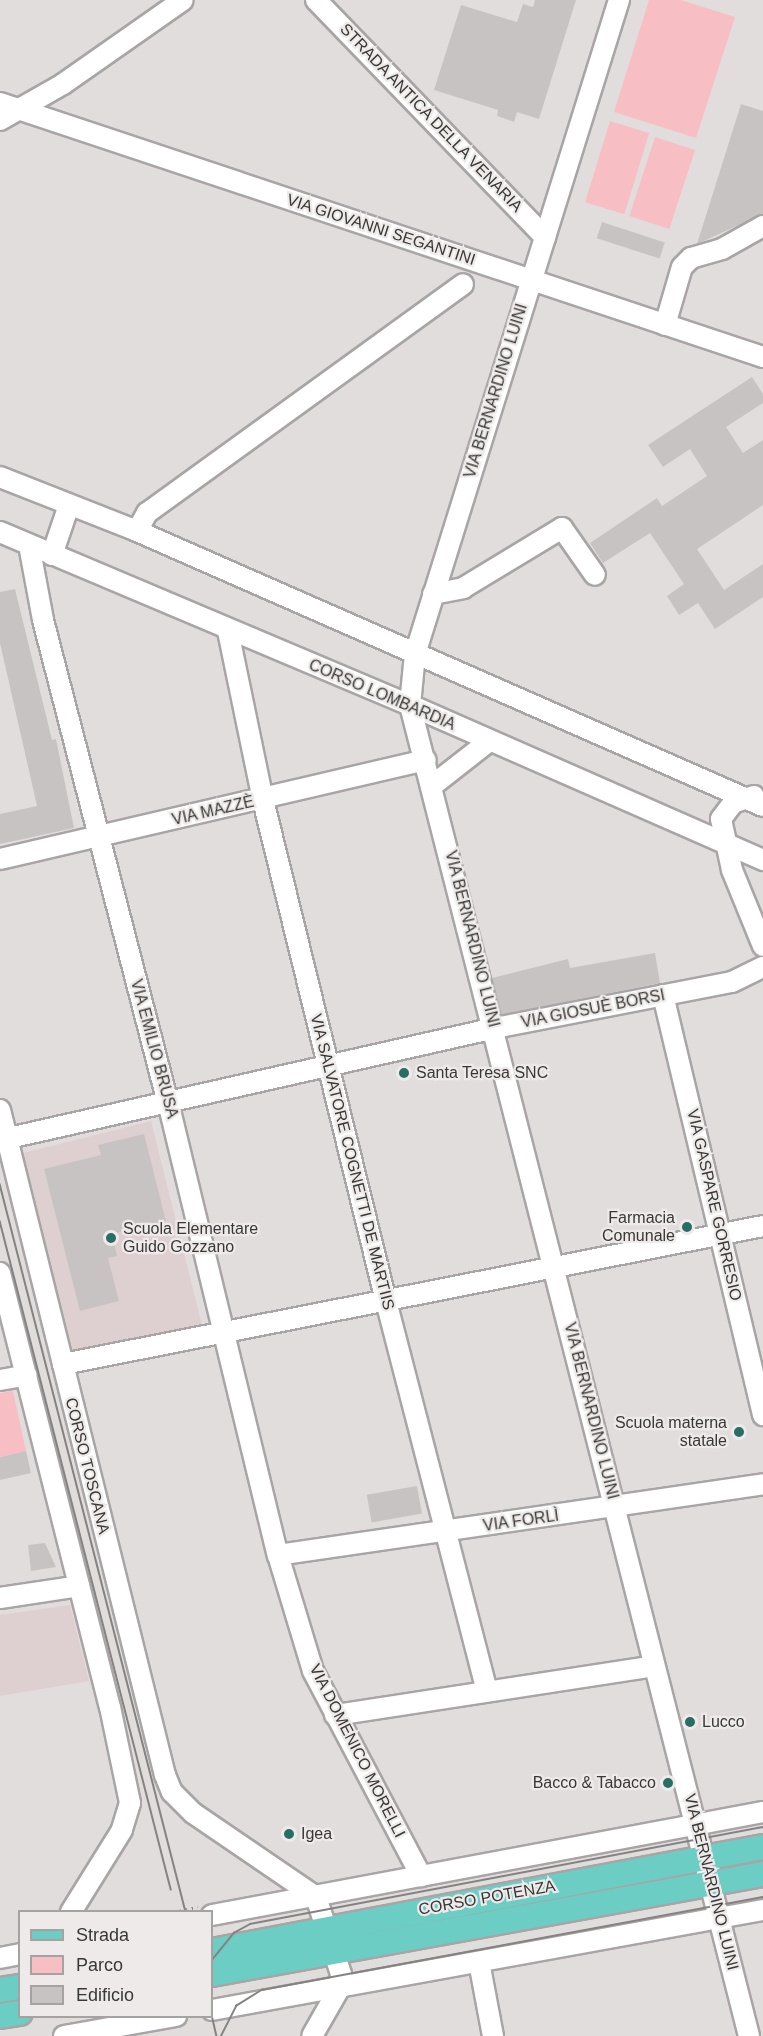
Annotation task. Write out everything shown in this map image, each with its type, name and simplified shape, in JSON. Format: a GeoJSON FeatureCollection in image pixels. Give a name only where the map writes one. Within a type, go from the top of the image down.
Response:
{"type":"FeatureCollection","features":[{"type":"Feature","properties":{"kind":"main road","name":"CORSO POTENZA"},"geometry":{"type":"LineString","coordinates":[[213,1951],[328,1927],[763,1847]]}},
{"type":"Feature","properties":{"kind":"main road","name":"CORSO POTENZA"},"geometry":{"type":"LineString","coordinates":[[213,1974],[336,1954],[763,1874]]}},
{"type":"Feature","properties":{"kind":"main road"},"geometry":{"type":"LineString","coordinates":[[0,1990],[18,1987]]}},
{"type":"Feature","properties":{"kind":"main road"},"geometry":{"type":"LineString","coordinates":[[0,2016],[18,2013]]}},
{"type":"Feature","properties":{"kind":"street"},"geometry":{"type":"LineString","coordinates":[[0,120],[9,106],[63,84],[183,0]]}},
{"type":"Feature","properties":{"kind":"street","name":"STRADA ANTICA DELLA VENARIA"},"geometry":{"type":"LineString","coordinates":[[316,0],[545,237]]}},
{"type":"Feature","properties":{"kind":"street","name":"VIA BERNARDINO LUINI"},"geometry":{"type":"LineString","coordinates":[[619,0],[415,654],[410,705],[433,785],[556,1267],[654,1666],[698,1824],[749,2036]]}},
{"type":"Feature","properties":{"kind":"street","name":"VIA GIOVANNI SEGANTINI"},"geometry":{"type":"LineString","coordinates":[[9,106],[763,357]]}},
{"type":"Feature","properties":{"kind":"street"},"geometry":{"type":"LineString","coordinates":[[665,325],[682,267],[692,258],[723,249],[763,226]]}},
{"type":"Feature","properties":{"kind":"street"},"geometry":{"type":"LineString","coordinates":[[137,531],[147,513],[464,284]]}},
{"type":"Feature","properties":{"kind":"street"},"geometry":{"type":"LineString","coordinates":[[0,477],[137,531],[415,654],[757,799]]}},
{"type":"Feature","properties":{"kind":"street"},"geometry":{"type":"LineString","coordinates":[[52,555],[69,505]]}},
{"type":"Feature","properties":{"kind":"street"},"geometry":{"type":"LineString","coordinates":[[433,594],[464,588],[562,528],[595,575]]}},
{"type":"Feature","properties":{"kind":"street","name":"CORSO LOMBARDIA"},"geometry":{"type":"LineString","coordinates":[[0,532],[228,631],[410,705],[488,742],[763,860]]}},
{"type":"Feature","properties":{"kind":"street","name":"VIA EMILIO BRUSA"},"geometry":{"type":"LineString","coordinates":[[29,545],[43,620],[168,1102],[278,1555]]}},
{"type":"Feature","properties":{"kind":"street","name":"VIA SALVATORE COGNETTI DE MARTIIS"},"geometry":{"type":"LineString","coordinates":[[228,631],[263,800],[386,1301],[448,1532],[487,1691]]}},
{"type":"Feature","properties":{"kind":"street"},"geometry":{"type":"LineString","coordinates":[[433,785],[488,742]]}},
{"type":"Feature","properties":{"kind":"street","name":"VIA MAZZÈ"},"geometry":{"type":"LineString","coordinates":[[0,859],[263,800],[426,760]]}},
{"type":"Feature","properties":{"kind":"street"},"geometry":{"type":"LineString","coordinates":[[757,799],[725,810],[721,819],[724,842],[763,946]]}},
{"type":"Feature","properties":{"kind":"street","name":"VIA GIOSUÈ BORSI"},"geometry":{"type":"LineString","coordinates":[[4,1139],[495,1028],[732,982],[763,967]]}},
{"type":"Feature","properties":{"kind":"street","name":"VIA GASPARE GORRESIO"},"geometry":{"type":"LineString","coordinates":[[663,995],[763,1416]]}},
{"type":"Feature","properties":{"kind":"street","name":"CORSO TOSCANA"},"geometry":{"type":"LineString","coordinates":[[0,1110],[4,1139],[63,1364],[165,1775],[172,1792],[193,1812],[316,1897]]}},
{"type":"Feature","properties":{"kind":"street"},"geometry":{"type":"LineString","coordinates":[[63,1364],[763,1226]]}},
{"type":"Feature","properties":{"kind":"street"},"geometry":{"type":"LineString","coordinates":[[0,1273],[79,1586],[130,1803],[123,1830],[72,1910]]}},
{"type":"Feature","properties":{"kind":"street"},"geometry":{"type":"LineString","coordinates":[[0,1380],[27,1375]]}},
{"type":"Feature","properties":{"kind":"street","name":"VIA FORLÌ"},"geometry":{"type":"LineString","coordinates":[[278,1555],[448,1532],[763,1484]]}},
{"type":"Feature","properties":{"kind":"street","name":"VIA DOMENICO MORELLI"},"geometry":{"type":"LineString","coordinates":[[278,1555],[313,1671],[421,1876]]}},
{"type":"Feature","properties":{"kind":"street"},"geometry":{"type":"LineString","coordinates":[[0,1598],[79,1586]]}},
{"type":"Feature","properties":{"kind":"street"},"geometry":{"type":"LineString","coordinates":[[335,1715],[654,1666]]}},
{"type":"Feature","properties":{"kind":"street","name":"CORSO POTENZA"},"geometry":{"type":"LineString","coordinates":[[213,1915],[763,1812]]}},
{"type":"Feature","properties":{"kind":"street"},"geometry":{"type":"LineString","coordinates":[[312,2036],[340,1987],[336,1954],[316,1897]]}},
{"type":"Feature","properties":{"kind":"street"},"geometry":{"type":"LineString","coordinates":[[213,2010],[763,1910]]}},
{"type":"Feature","properties":{"kind":"street"},"geometry":{"type":"LineString","coordinates":[[0,1958],[18,1954]]}},
{"type":"Feature","properties":{"kind":"street"},"geometry":{"type":"LineString","coordinates":[[479,1962],[493,2036]]}},
{"type":"Feature","properties":{"kind":"street"},"geometry":{"type":"LineString","coordinates":[[64,2018],[70,2035],[165,2018]]}},
{"type":"Feature","properties":{"kind":"shaded area","name":"Scuola Elementare Guido Gozzano"},"geometry":{"type":"Polygon","coordinates":[[[151,1121],[202,1327],[71,1359],[20,1154],[151,1121]]]}},
{"type":"Feature","properties":{"kind":"shaded area"},"geometry":{"type":"Polygon","coordinates":[[[70,1605],[89,1681],[0,1696],[0,1615],[70,1605]]]}},
{"type":"Feature","properties":{"kind":"green space"},"geometry":{"type":"Polygon","coordinates":[[[649,0],[681,0],[735,17],[696,138],[614,112],[649,0]]]}},
{"type":"Feature","properties":{"kind":"green space"},"geometry":{"type":"Polygon","coordinates":[[[610,121],[649,133],[624,214],[585,202],[610,121]]]}},
{"type":"Feature","properties":{"kind":"green space"},"geometry":{"type":"Polygon","coordinates":[[[655,137],[695,150],[669,229],[629,216],[655,137]]]}},
{"type":"Feature","properties":{"kind":"green space"},"geometry":{"type":"Polygon","coordinates":[[[13,1391],[26,1451],[0,1457],[0,1393],[13,1391]]]}},
{"type":"Feature","properties":{"kind":"building"},"geometry":{"type":"Polygon","coordinates":[[[535,0],[576,0],[539,119],[517,112],[514,122],[497,116],[498,110],[434,90],[461,5],[517,22],[523,4],[533,7],[535,0]]]}},
{"type":"Feature","properties":{"kind":"building"},"geometry":{"type":"Polygon","coordinates":[[[741,104],[763,111],[763,214],[697,244],[741,104]]]}},
{"type":"Feature","properties":{"kind":"building"},"geometry":{"type":"Polygon","coordinates":[[[602,222],[665,242],[660,259],[597,238],[602,222]]]}},
{"type":"Feature","properties":{"kind":"building"},"geometry":{"type":"Polygon","coordinates":[[[752,377],[763,394],[763,403],[726,427],[743,453],[763,440],[763,505],[697,549],[724,590],[763,564],[763,597],[715,629],[698,603],[679,615],[667,596],[684,584],[650,533],[603,563],[590,543],[657,498],[662,506],[707,476],[690,449],[663,467],[648,445],[752,377]]]}},
{"type":"Feature","properties":{"kind":"building"},"geometry":{"type":"Polygon","coordinates":[[[15,589],[52,740],[56,739],[74,828],[0,844],[0,814],[37,806],[0,643],[0,592],[15,589]]]}},
{"type":"Feature","properties":{"kind":"building"},"geometry":{"type":"Polygon","coordinates":[[[655,953],[660,983],[501,1015],[492,978],[568,959],[570,968],[655,953]]]}},
{"type":"Feature","properties":{"kind":"building"},"geometry":{"type":"Polygon","coordinates":[[[144,1134],[166,1221],[112,1234],[117,1256],[108,1258],[119,1301],[80,1311],[44,1169],[101,1155],[98,1145],[144,1134]]]}},
{"type":"Feature","properties":{"kind":"building"},"geometry":{"type":"Polygon","coordinates":[[[26,1451],[31,1473],[0,1480],[0,1457],[26,1451]]]}},
{"type":"Feature","properties":{"kind":"building"},"geometry":{"type":"Polygon","coordinates":[[[417,1486],[422,1514],[372,1522],[367,1495],[417,1486]]]}},
{"type":"Feature","properties":{"kind":"building"},"geometry":{"type":"Polygon","coordinates":[[[45,1543],[56,1567],[31,1571],[28,1545],[45,1543]]]}},
{"type":"Feature","properties":{"kind":"tram line"},"geometry":{"type":"LineString","coordinates":[[0,1184],[185,1910]]}},
{"type":"Feature","properties":{"kind":"tram line"},"geometry":{"type":"LineString","coordinates":[[0,1221],[171,1889]]}},
{"type":"Feature","properties":{"kind":"tram line"},"geometry":{"type":"LineString","coordinates":[[213,1959],[234,1933],[250,1924],[763,1827]]}},
{"type":"Feature","properties":{"kind":"tram line"},"geometry":{"type":"LineString","coordinates":[[221,2036],[236,2006],[262,1990],[763,1897]]}},
{"type":"Feature","properties":{"kind":"tram line"},"geometry":{"type":"LineString","coordinates":[[213,2018],[217,2036]]}},
{"type":"Feature","properties":{"kind":"place","name":"Santa Teresa SNC"},"geometry":{"type":"Point","coordinates":[404,1073]}},
{"type":"Feature","properties":{"kind":"place","name":"Farmacia Comunale"},"geometry":{"type":"Point","coordinates":[687,1227]}},
{"type":"Feature","properties":{"kind":"place","name":"Scuola Elementare Guido Gozzano"},"geometry":{"type":"Point","coordinates":[111,1238]}},
{"type":"Feature","properties":{"kind":"place","name":"Scuola materna statale"},"geometry":{"type":"Point","coordinates":[739,1432]}},
{"type":"Feature","properties":{"kind":"place","name":"Lucco"},"geometry":{"type":"Point","coordinates":[690,1722]}},
{"type":"Feature","properties":{"kind":"place","name":"Bacco & Tabacco"},"geometry":{"type":"Point","coordinates":[668,1783]}},
{"type":"Feature","properties":{"kind":"place","name":"Igea"},"geometry":{"type":"Point","coordinates":[289,1834]}}]}
